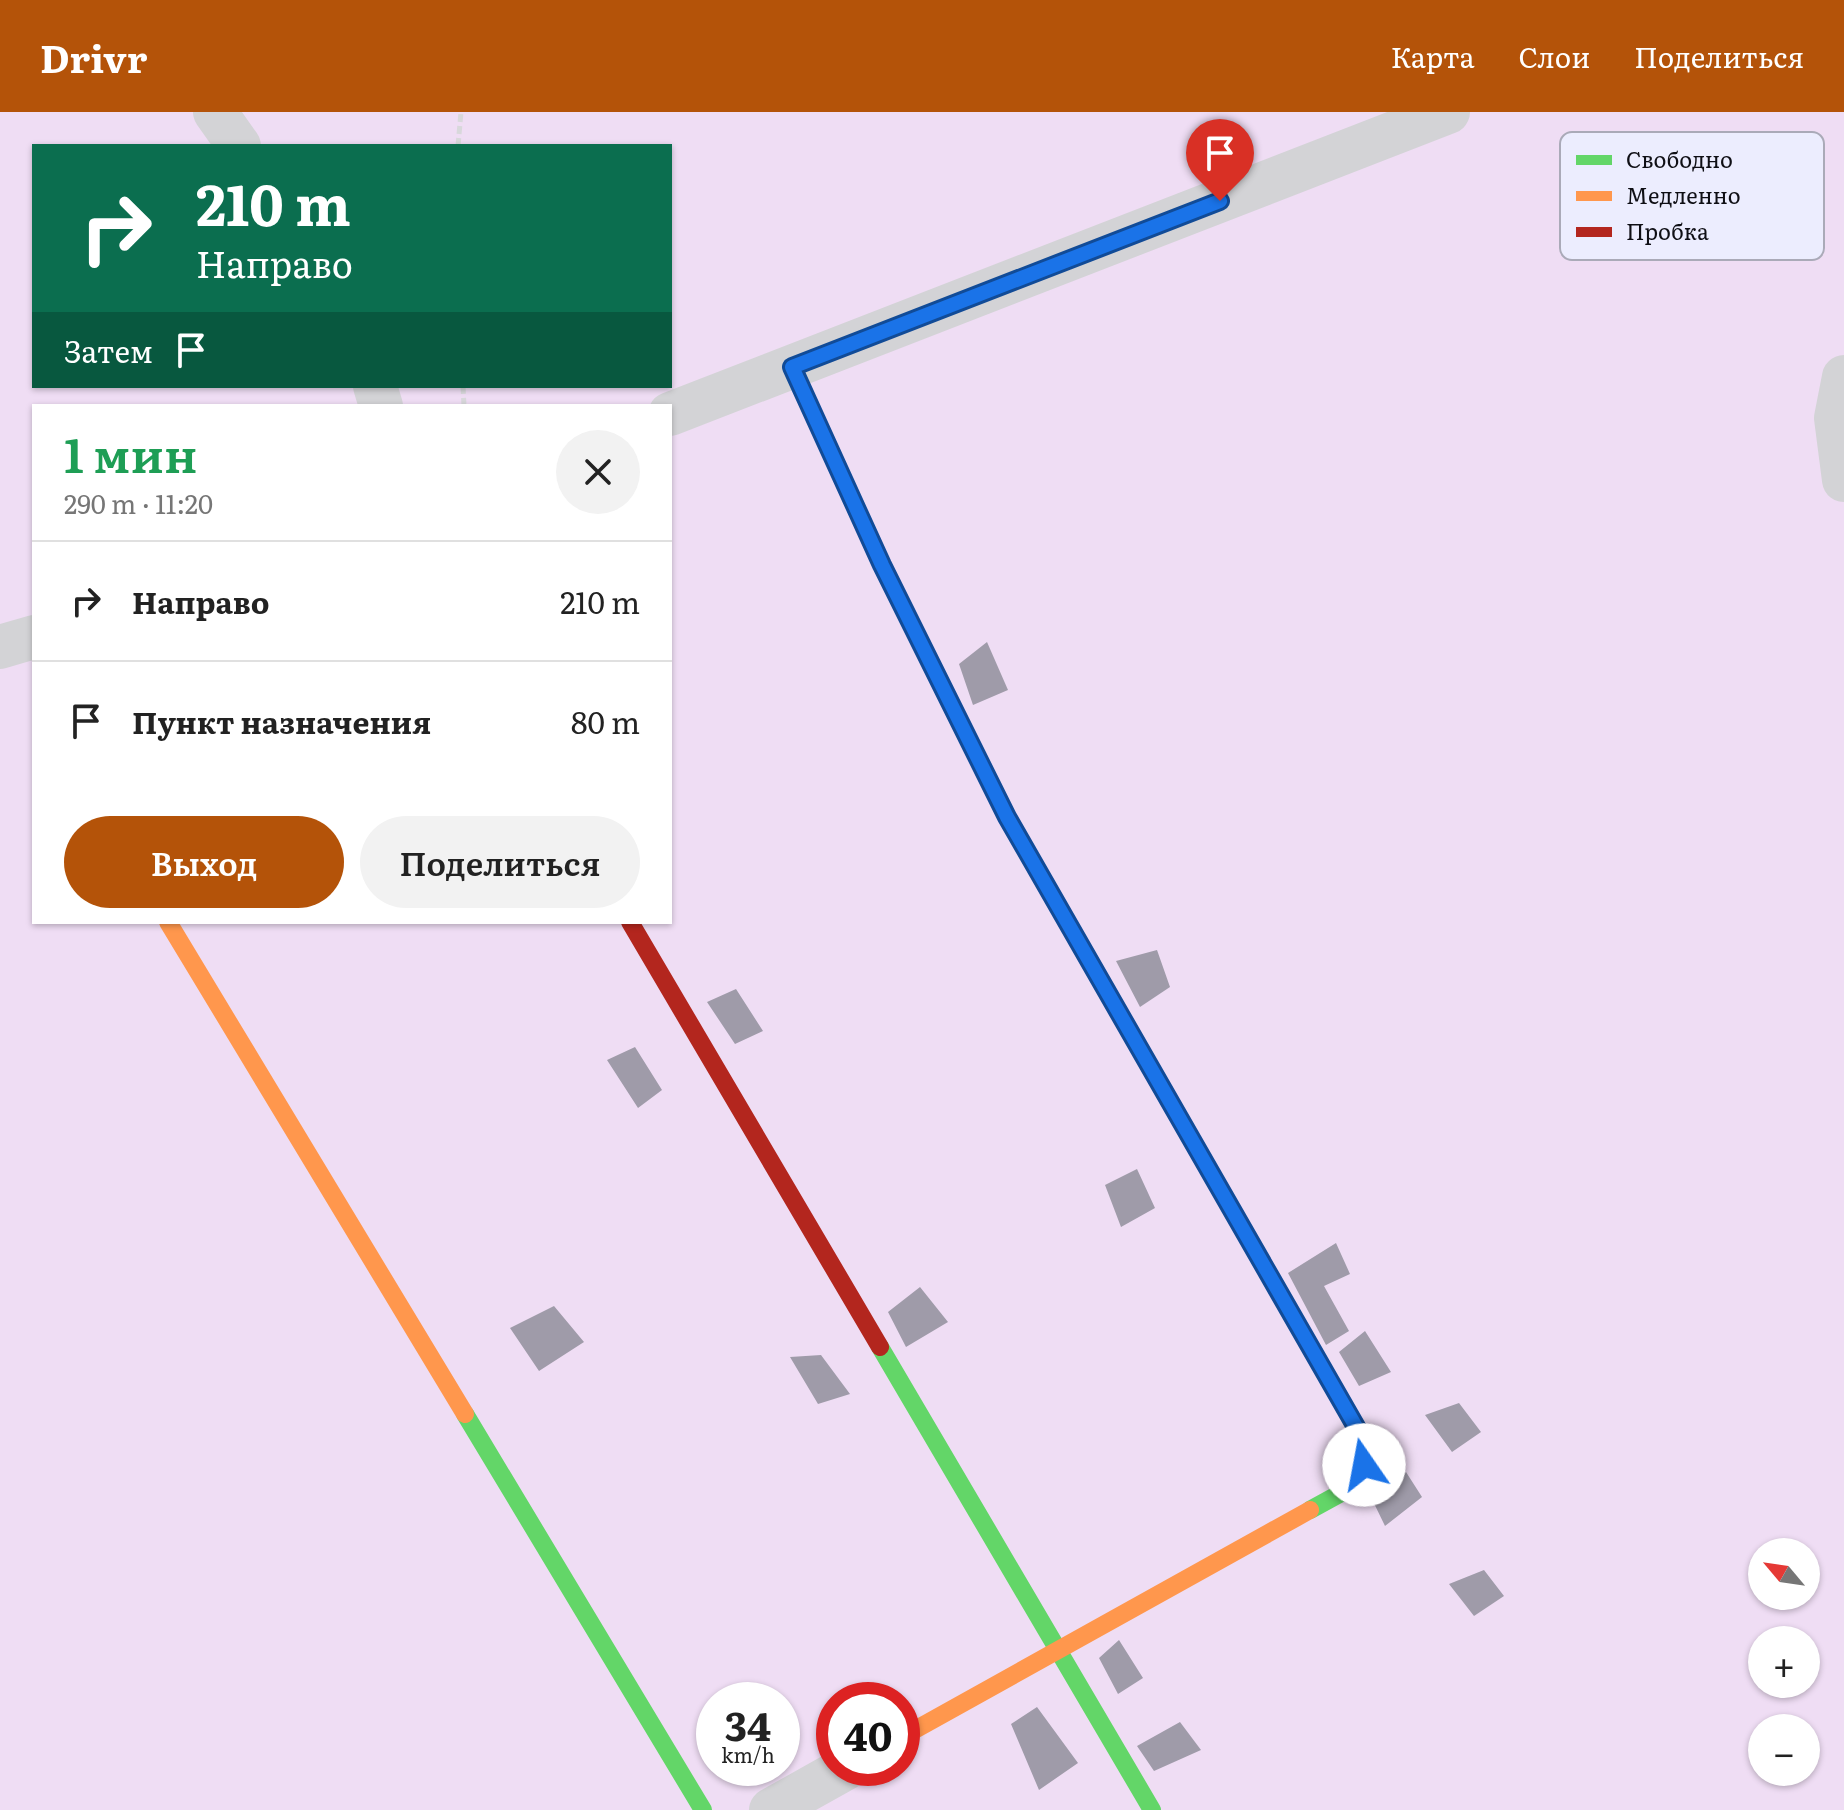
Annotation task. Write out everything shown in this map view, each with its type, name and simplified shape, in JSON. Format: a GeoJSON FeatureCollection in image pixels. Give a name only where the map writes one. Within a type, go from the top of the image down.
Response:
{"type":"FeatureCollection","features":[{"type":"Feature","properties":{"kind":"street"},"geometry":{"type":"LineString","coordinates":[[215,112],[238,144]]}},
{"type":"Feature","properties":{"kind":"street"},"geometry":{"type":"LineString","coordinates":[[672,413],[1448,112]]}},
{"type":"Feature","properties":{"kind":"street"},"geometry":{"type":"LineString","coordinates":[[792,367],[882,565],[1007,817],[1363,1439],[1364,1465],[1352,1487],[920,1727]]}},
{"type":"Feature","properties":{"kind":"street"},"geometry":{"type":"LineString","coordinates":[[1844,377],[1836,418],[1844,480]]}},
{"type":"Feature","properties":{"kind":"street"},"geometry":{"type":"LineString","coordinates":[[0,647],[32,638]]}},
{"type":"Feature","properties":{"kind":"street"},"geometry":{"type":"LineString","coordinates":[[169,924],[703,1810]]}},
{"type":"Feature","properties":{"kind":"street"},"geometry":{"type":"LineString","coordinates":[[631,924],[1152,1810]]}},
{"type":"Feature","properties":{"kind":"street"},"geometry":{"type":"LineString","coordinates":[[771,1810],[816,1785]]}},
{"type":"Feature","properties":{"kind":"path"},"geometry":{"type":"LineString","coordinates":[[458,144],[461,112]]}},
{"type":"Feature","properties":{"kind":"shaded area"},"geometry":{"type":"Polygon","coordinates":[[[0,112],[1844,112],[1844,1810],[0,1810],[0,112]]]}},
{"type":"Feature","properties":{"kind":"building"},"geometry":{"type":"Polygon","coordinates":[[[987,642],[1008,690],[973,705],[959,664],[987,642]]]}},
{"type":"Feature","properties":{"kind":"building"},"geometry":{"type":"Polygon","coordinates":[[[1157,950],[1170,987],[1140,1007],[1116,961],[1157,950]]]}},
{"type":"Feature","properties":{"kind":"building"},"geometry":{"type":"Polygon","coordinates":[[[736,989],[763,1031],[735,1044],[707,1002],[736,989]]]}},
{"type":"Feature","properties":{"kind":"building"},"geometry":{"type":"Polygon","coordinates":[[[635,1047],[662,1090],[638,1108],[607,1060],[635,1047]]]}},
{"type":"Feature","properties":{"kind":"building"},"geometry":{"type":"Polygon","coordinates":[[[1137,1169],[1155,1208],[1121,1227],[1105,1185],[1137,1169]]]}},
{"type":"Feature","properties":{"kind":"building"},"geometry":{"type":"Polygon","coordinates":[[[1336,1243],[1350,1274],[1324,1286],[1349,1331],[1326,1345],[1288,1273],[1336,1243]]]}},
{"type":"Feature","properties":{"kind":"building"},"geometry":{"type":"Polygon","coordinates":[[[920,1287],[948,1322],[906,1347],[888,1312],[920,1287]]]}},
{"type":"Feature","properties":{"kind":"building"},"geometry":{"type":"Polygon","coordinates":[[[554,1306],[584,1342],[539,1371],[510,1328],[554,1306]]]}},
{"type":"Feature","properties":{"kind":"building"},"geometry":{"type":"Polygon","coordinates":[[[1365,1331],[1391,1372],[1359,1386],[1339,1352],[1365,1331]]]}},
{"type":"Feature","properties":{"kind":"building"},"geometry":{"type":"Polygon","coordinates":[[[821,1355],[850,1394],[818,1404],[790,1357],[821,1355]]]}},
{"type":"Feature","properties":{"kind":"building"},"geometry":{"type":"Polygon","coordinates":[[[1459,1403],[1481,1432],[1452,1452],[1425,1415],[1459,1403]]]}},
{"type":"Feature","properties":{"kind":"building"},"geometry":{"type":"Polygon","coordinates":[[[1406,1472],[1422,1497],[1385,1526],[1369,1493],[1406,1472]]]}},
{"type":"Feature","properties":{"kind":"building"},"geometry":{"type":"Polygon","coordinates":[[[1484,1570],[1504,1596],[1474,1616],[1449,1584],[1484,1570]]]}},
{"type":"Feature","properties":{"kind":"building"},"geometry":{"type":"Polygon","coordinates":[[[1119,1640],[1143,1678],[1118,1694],[1099,1658],[1119,1640]]]}},
{"type":"Feature","properties":{"kind":"building"},"geometry":{"type":"Polygon","coordinates":[[[1037,1707],[1078,1763],[1039,1790],[1011,1724],[1037,1707]]]}},
{"type":"Feature","properties":{"kind":"building"},"geometry":{"type":"Polygon","coordinates":[[[1180,1722],[1201,1750],[1154,1771],[1137,1746],[1180,1722]]]}},
{"type":"Feature","properties":{"kind":"traffic: fast"},"geometry":{"type":"LineString","coordinates":[[1171,1104],[1363,1439],[1364,1465],[1352,1487],[1310,1510]]}},
{"type":"Feature","properties":{"kind":"traffic: fast"},"geometry":{"type":"LineString","coordinates":[[880,1347],[1152,1810]]}},
{"type":"Feature","properties":{"kind":"traffic: fast"},"geometry":{"type":"LineString","coordinates":[[465,1414],[703,1810]]}},
{"type":"Feature","properties":{"kind":"traffic: slow"},"geometry":{"type":"LineString","coordinates":[[792,367],[882,565],[974,751]]}},
{"type":"Feature","properties":{"kind":"traffic: slow"},"geometry":{"type":"LineString","coordinates":[[169,924],[465,1414]]}},
{"type":"Feature","properties":{"kind":"traffic: slow"},"geometry":{"type":"LineString","coordinates":[[920,1727],[1310,1510]]}},
{"type":"Feature","properties":{"kind":"traffic: jam"},"geometry":{"type":"LineString","coordinates":[[974,751],[1007,817],[1171,1104]]}},
{"type":"Feature","properties":{"kind":"traffic: jam"},"geometry":{"type":"LineString","coordinates":[[631,924],[880,1347]]}},
{"type":"Feature","properties":{"kind":"route"},"geometry":{"type":"LineString","coordinates":[[1220,201],[792,367],[882,565],[1007,817],[1363,1439],[1364,1465]]}}]}
